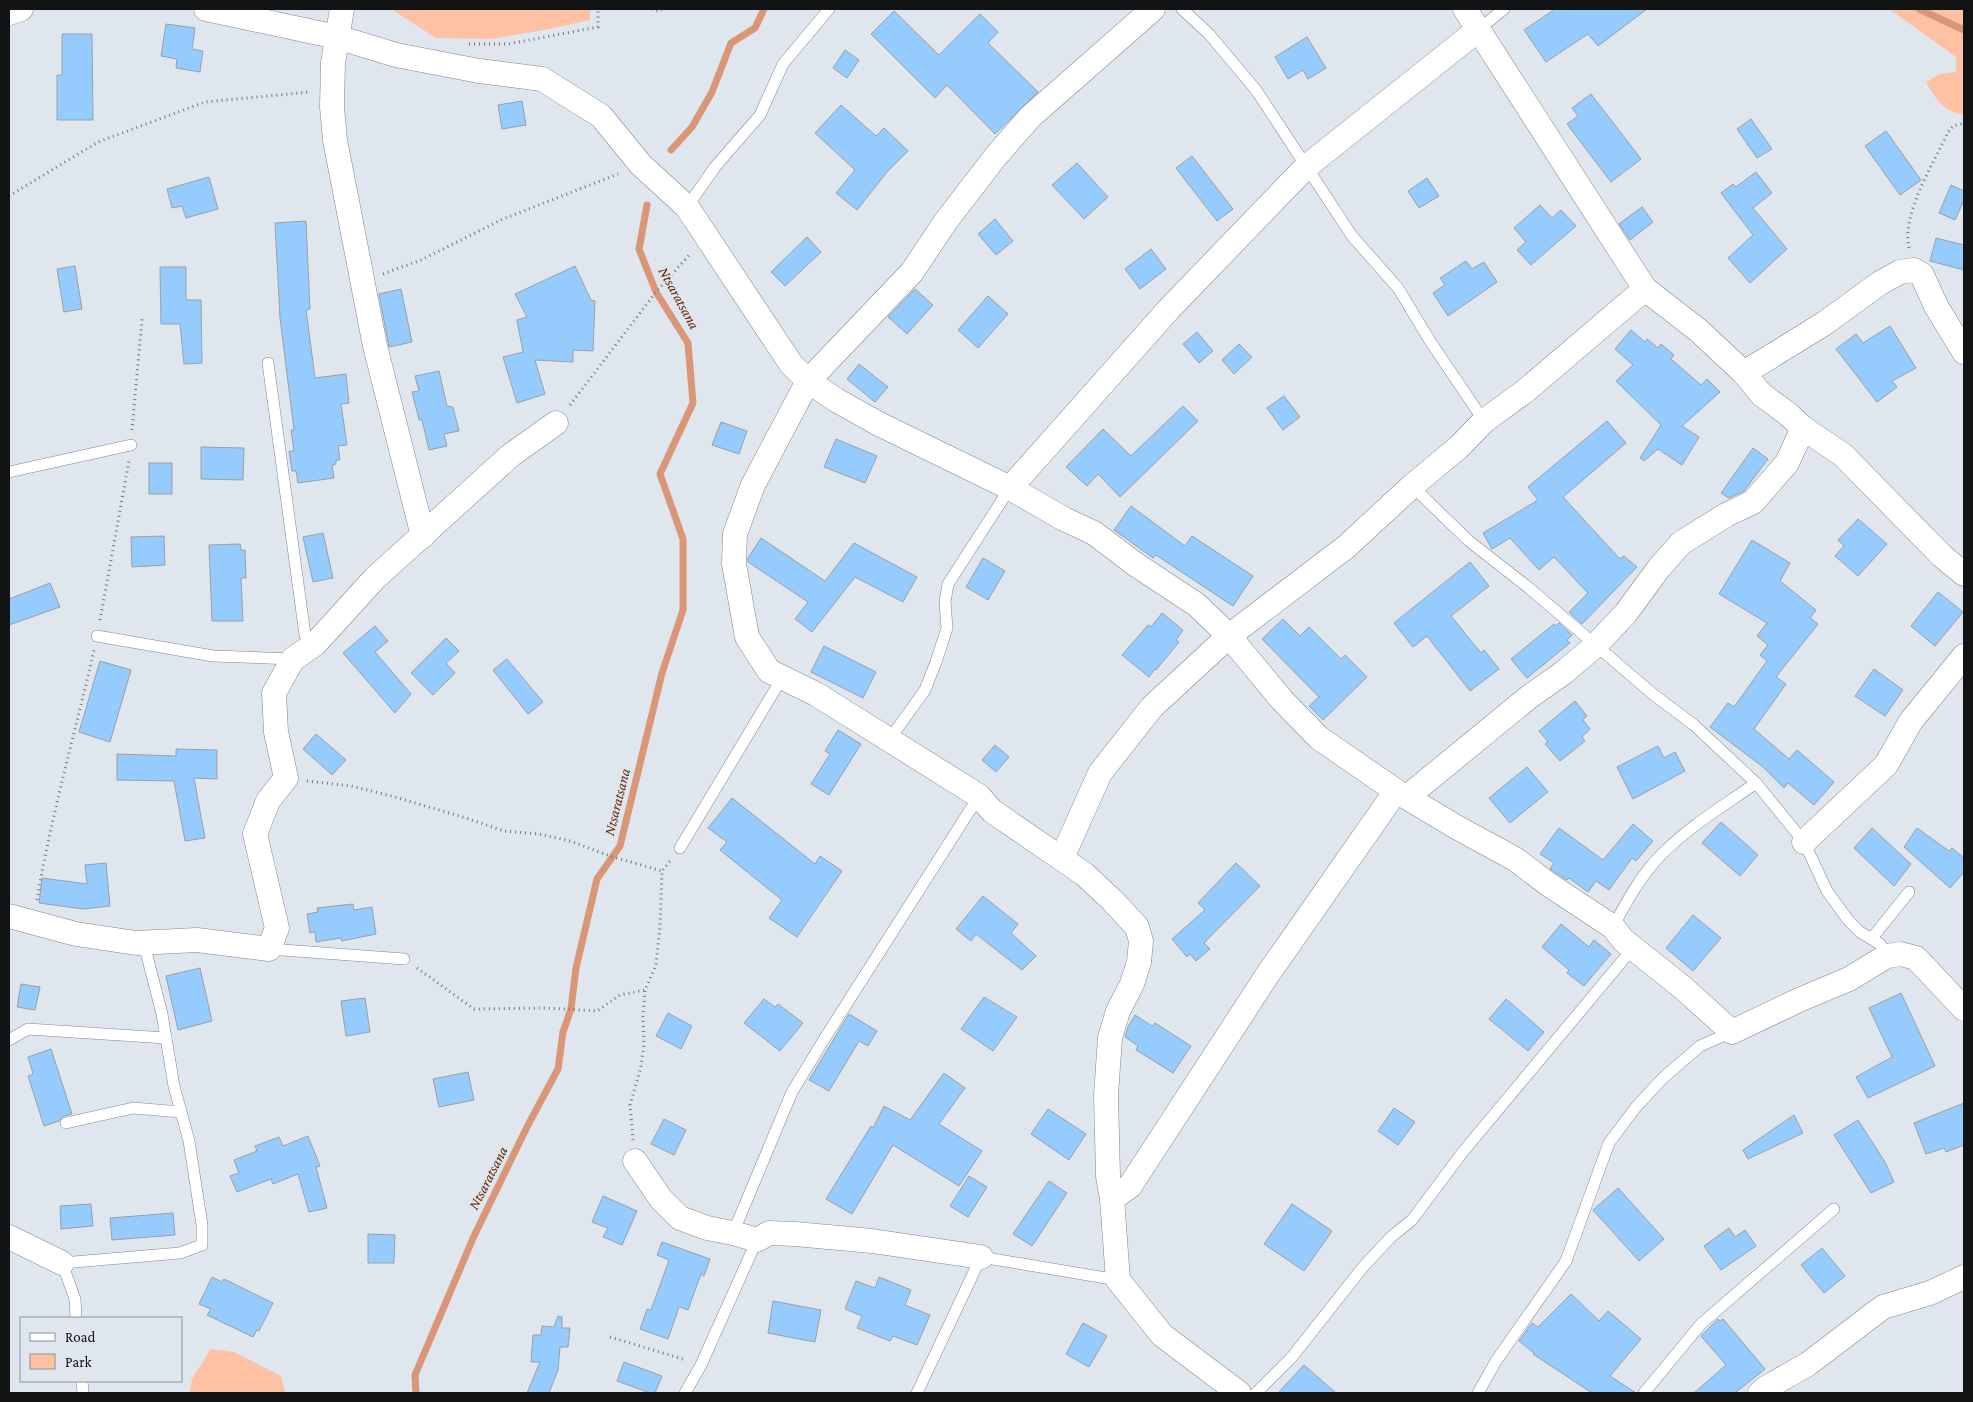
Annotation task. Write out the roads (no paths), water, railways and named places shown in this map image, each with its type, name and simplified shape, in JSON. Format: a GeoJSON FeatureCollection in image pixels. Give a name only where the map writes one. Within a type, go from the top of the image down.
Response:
{"type":"FeatureCollection","features":[{"type":"Feature","properties":{"kind":"street"},"geometry":{"type":"LineString","coordinates":[[9,13],[20,9]]}},
{"type":"Feature","properties":{"kind":"street"},"geometry":{"type":"LineString","coordinates":[[206,9],[337,37],[396,55],[479,71],[542,79],[601,116],[641,165],[686,207],[791,364],[808,381],[836,400],[879,424],[1010,488],[1064,519],[1094,533],[1135,564],[1197,606],[1229,636],[1282,700],[1319,738],[1402,794],[1458,828],[1515,859],[1548,884],[1613,927],[1623,940],[1682,987],[1732,1032],[1799,1000],[1849,979],[1888,956],[1901,954],[1916,958],[1964,1009]]}},
{"type":"Feature","properties":{"kind":"street"},"geometry":{"type":"LineString","coordinates":[[342,9],[333,63],[332,107],[335,140],[375,346],[423,536]]}},
{"type":"Feature","properties":{"kind":"street"},"geometry":{"type":"LineString","coordinates":[[1153,9],[1030,117],[996,156],[952,214],[912,272],[808,381],[753,485],[735,534],[734,564],[747,637],[769,671],[816,694],[979,796],[992,811],[1084,874],[1137,927],[1142,941],[1139,962],[1132,984],[1118,1011],[1110,1038],[1106,1095],[1108,1176],[1112,1198],[1118,1280],[1162,1335],[1239,1393]]}},
{"type":"Feature","properties":{"kind":"street"},"geometry":{"type":"LineString","coordinates":[[1465,9],[1645,289],[1698,330],[1744,373],[1761,394],[1803,428],[1843,455],[1942,556],[1964,574]]}},
{"type":"Feature","properties":{"kind":"street"},"geometry":{"type":"LineString","coordinates":[[1010,488],[1169,309],[1306,166],[1478,29]]}},
{"type":"Feature","properties":{"kind":"street"},"geometry":{"type":"LineString","coordinates":[[1744,373],[1825,323],[1880,283],[1900,272],[1914,270],[1922,275],[1936,306],[1964,352]]}},
{"type":"Feature","properties":{"kind":"street"},"geometry":{"type":"LineString","coordinates":[[1062,858],[1100,773],[1152,708],[1229,636],[1346,546],[1412,486],[1459,447],[1484,421],[1524,392],[1645,289]]}},
{"type":"Feature","properties":{"kind":"street"},"geometry":{"type":"LineString","coordinates":[[9,916],[76,934],[144,944],[196,940],[269,949],[277,928],[255,834],[268,801],[286,778],[276,732],[274,694],[292,659],[315,644],[375,578],[511,455],[556,423]]}},
{"type":"Feature","properties":{"kind":"street"},"geometry":{"type":"LineString","coordinates":[[1112,1198],[1130,1186],[1268,974],[1402,794],[1528,697],[1563,673],[1595,646],[1626,613],[1659,568],[1681,543],[1726,515],[1753,502],[1787,464],[1803,428]]}},
{"type":"Feature","properties":{"kind":"street"},"geometry":{"type":"LineString","coordinates":[[1804,842],[1886,765],[1911,721],[1964,656]]}},
{"type":"Feature","properties":{"kind":"street"},"geometry":{"type":"LineString","coordinates":[[635,1161],[661,1199],[680,1218],[707,1228],[732,1232],[757,1240],[769,1233],[795,1234],[880,1242],[980,1257]]}},
{"type":"Feature","properties":{"kind":"street"},"geometry":{"type":"LineString","coordinates":[[9,1237],[62,1264]]}},
{"type":"Feature","properties":{"kind":"street"},"geometry":{"type":"LineString","coordinates":[[1760,1393],[1808,1364],[1884,1307],[1930,1293],[1964,1277]]}},
{"type":"Feature","properties":{"kind":"lane"},"geometry":{"type":"LineString","coordinates":[[686,207],[715,166],[760,115],[783,64],[829,9]]}},
{"type":"Feature","properties":{"kind":"lane"},"geometry":{"type":"LineString","coordinates":[[1182,9],[1209,34],[1256,90],[1352,236],[1398,288],[1430,341],[1484,421]]}},
{"type":"Feature","properties":{"kind":"lane"},"geometry":{"type":"LineString","coordinates":[[1478,29],[1504,9]]}},
{"type":"Feature","properties":{"kind":"lane"},"geometry":{"type":"LineString","coordinates":[[268,363],[305,635],[315,644]]}},
{"type":"Feature","properties":{"kind":"lane"},"geometry":{"type":"LineString","coordinates":[[9,472],[131,445]]}},
{"type":"Feature","properties":{"kind":"lane"},"geometry":{"type":"LineString","coordinates":[[1412,486],[1469,541],[1528,588],[1654,695],[1694,725],[1756,783],[1804,842],[1826,891],[1860,932],[1880,944],[1888,956]]}},
{"type":"Feature","properties":{"kind":"lane"},"geometry":{"type":"LineString","coordinates":[[889,740],[925,690],[948,628],[945,602],[948,584],[1010,488]]}},
{"type":"Feature","properties":{"kind":"lane"},"geometry":{"type":"LineString","coordinates":[[97,636],[213,656],[292,659]]}},
{"type":"Feature","properties":{"kind":"lane"},"geometry":{"type":"LineString","coordinates":[[680,848],[782,678]]}},
{"type":"Feature","properties":{"kind":"lane"},"geometry":{"type":"LineString","coordinates":[[1613,927],[1632,891],[1663,852],[1686,832],[1756,783]]}},
{"type":"Feature","properties":{"kind":"lane"},"geometry":{"type":"LineString","coordinates":[[732,1232],[792,1092],[979,796]]}},
{"type":"Feature","properties":{"kind":"lane"},"geometry":{"type":"LineString","coordinates":[[1872,938],[1909,892]]}},
{"type":"Feature","properties":{"kind":"lane"},"geometry":{"type":"LineString","coordinates":[[76,1317],[75,1299],[62,1264],[180,1253],[202,1245],[202,1225],[198,1195],[188,1141],[174,1086],[166,1038],[144,944]]}},
{"type":"Feature","properties":{"kind":"lane"},"geometry":{"type":"LineString","coordinates":[[1256,1393],[1292,1357],[1363,1267],[1391,1237],[1412,1220],[1462,1153],[1633,948]]}},
{"type":"Feature","properties":{"kind":"lane"},"geometry":{"type":"LineString","coordinates":[[269,949],[404,959]]}},
{"type":"Feature","properties":{"kind":"lane"},"geometry":{"type":"LineString","coordinates":[[9,1040],[28,1029],[166,1038]]}},
{"type":"Feature","properties":{"kind":"lane"},"geometry":{"type":"LineString","coordinates":[[1478,1393],[1496,1361],[1566,1261],[1609,1143],[1636,1107],[1663,1078],[1700,1046],[1732,1032]]}},
{"type":"Feature","properties":{"kind":"lane"},"geometry":{"type":"LineString","coordinates":[[66,1123],[133,1108],[181,1112]]}},
{"type":"Feature","properties":{"kind":"lane"},"geometry":{"type":"LineString","coordinates":[[1644,1393],[1701,1324],[1834,1209]]}},
{"type":"Feature","properties":{"kind":"lane"},"geometry":{"type":"LineString","coordinates":[[685,1393],[701,1365],[757,1240]]}},
{"type":"Feature","properties":{"kind":"lane"},"geometry":{"type":"LineString","coordinates":[[917,1393],[980,1257],[1118,1280]]}},
{"type":"Feature","properties":{"kind":"waterway","name":"Ntsaratsana"},"geometry":{"type":"LineString","coordinates":[[671,150],[692,127],[712,92],[731,43],[755,28],[764,9]]}},
{"type":"Feature","properties":{"kind":"waterway"},"geometry":{"type":"LineString","coordinates":[[1919,9],[1964,30]]}},
{"type":"Feature","properties":{"kind":"waterway","name":"Ntsaratsana"},"geometry":{"type":"LineString","coordinates":[[416,1393],[415,1375],[474,1236],[528,1125],[558,1069],[563,1032],[571,1009],[576,968],[597,879],[620,846],[662,673],[683,610],[683,539],[660,474],[693,403],[688,343],[656,292],[639,249],[647,205]]}}]}
